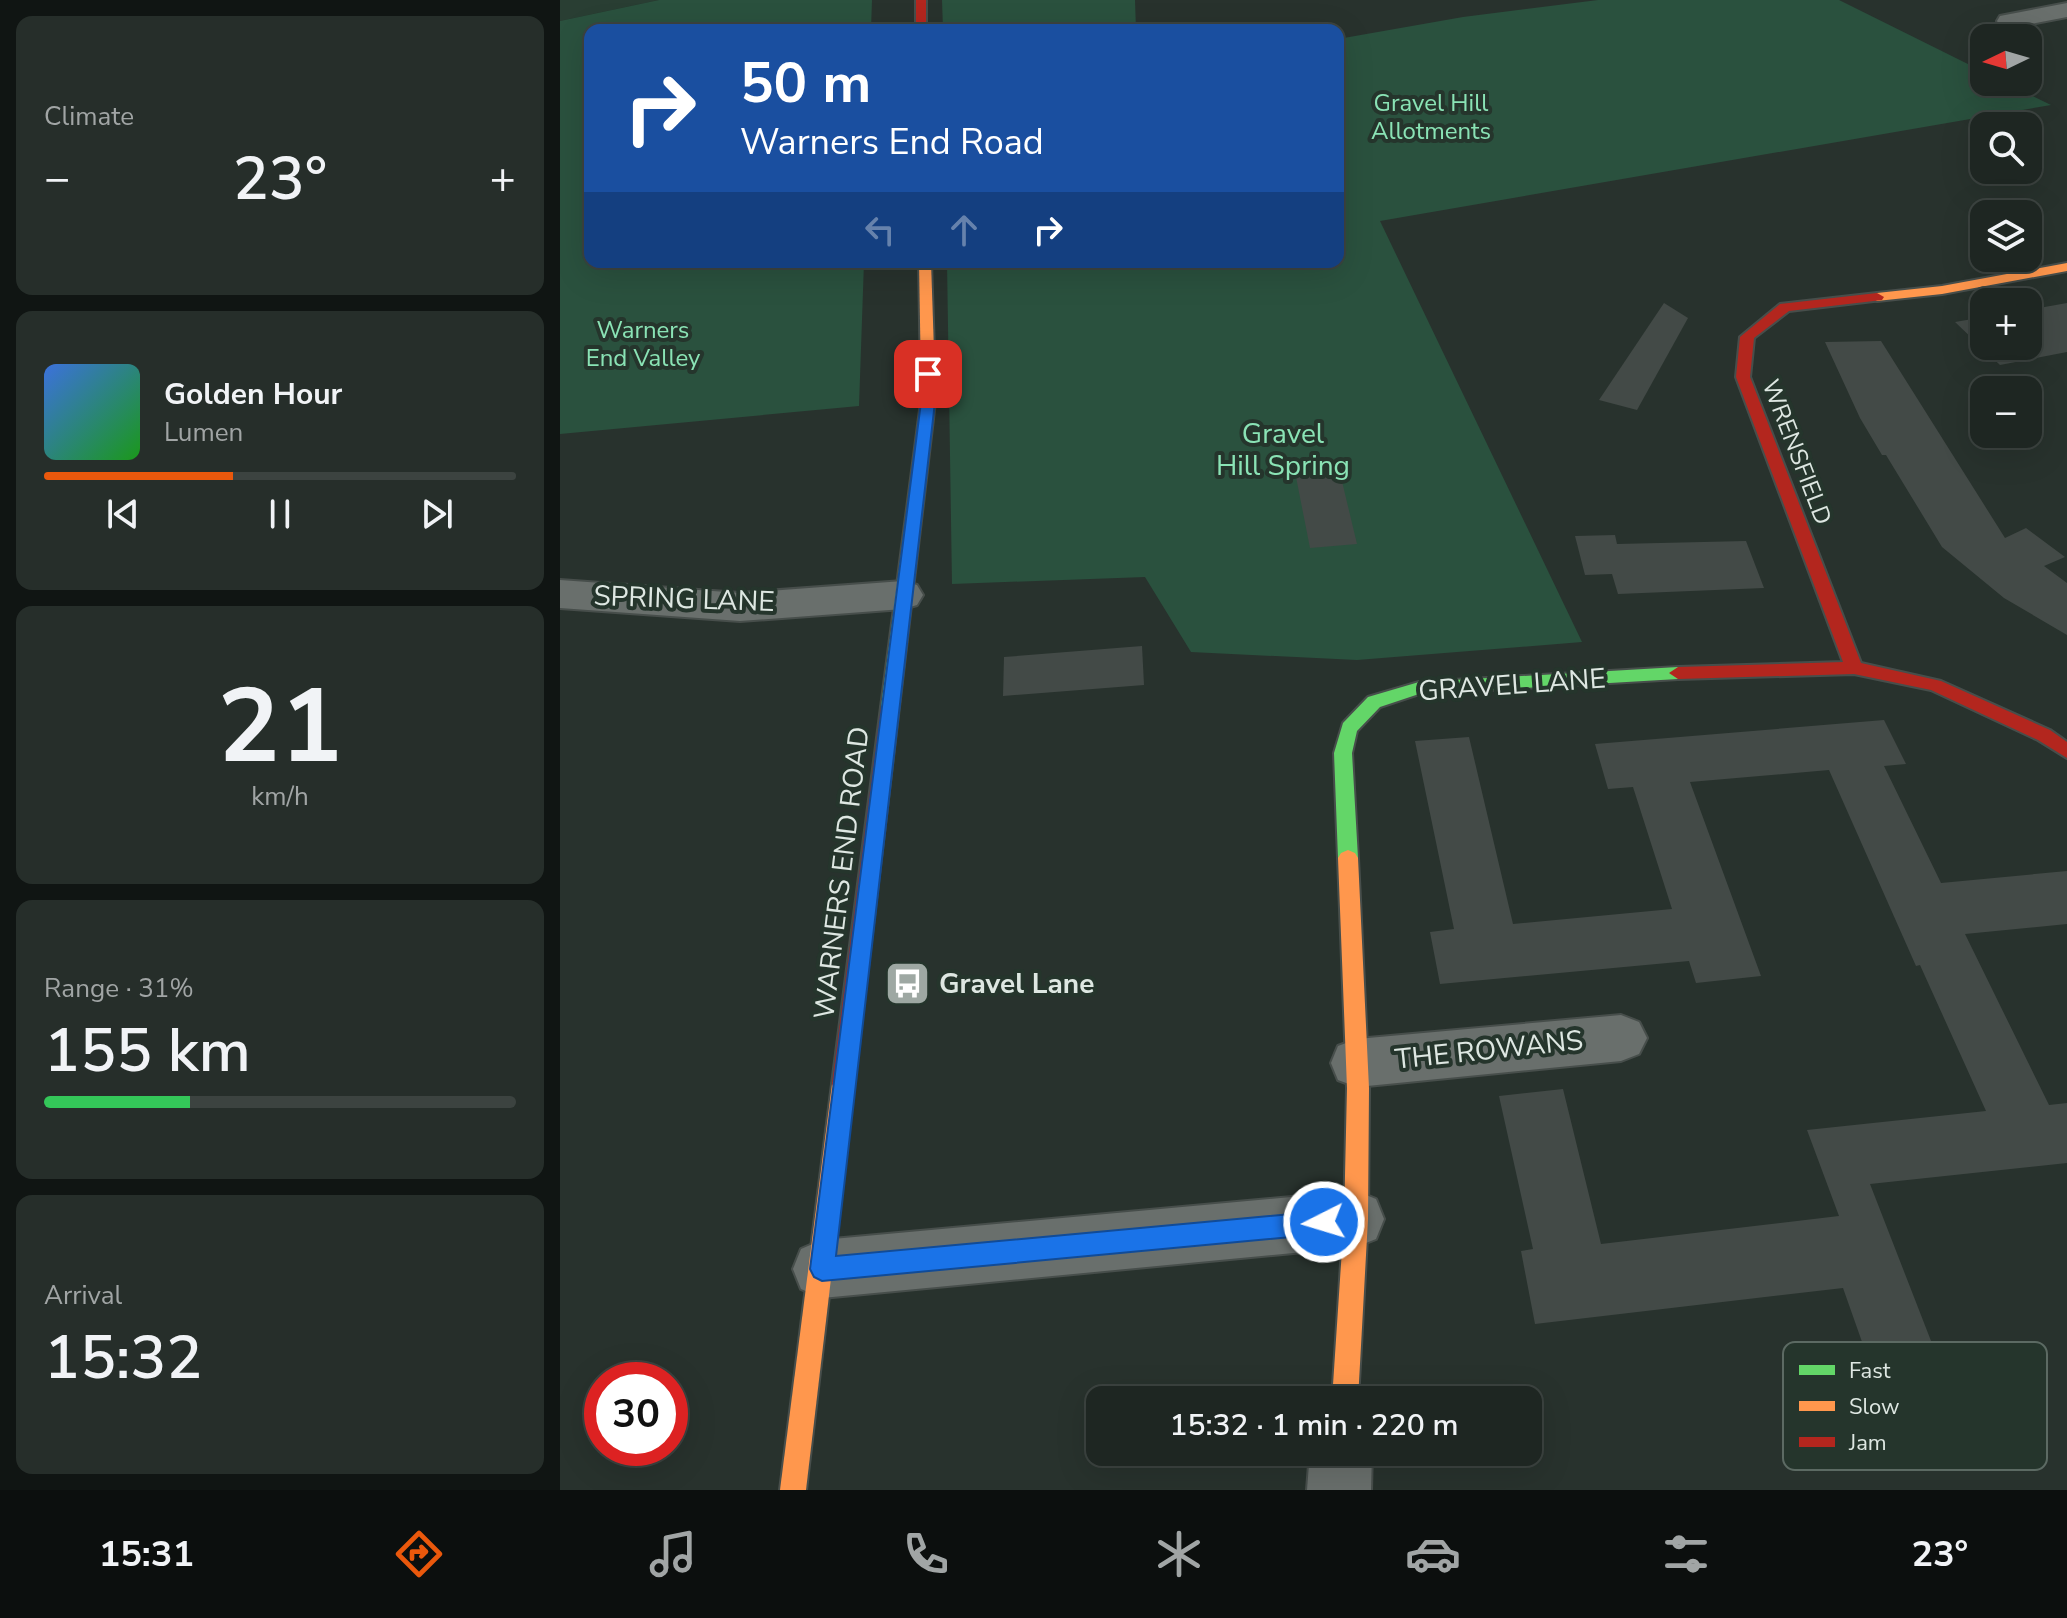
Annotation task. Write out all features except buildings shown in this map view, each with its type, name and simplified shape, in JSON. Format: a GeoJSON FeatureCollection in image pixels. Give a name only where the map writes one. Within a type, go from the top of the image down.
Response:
{"type":"FeatureCollection","features":[{"type":"Feature","properties":{"kind":"street"},"geometry":{"type":"LineString","coordinates":[[921,0],[921,24]]}},
{"type":"Feature","properties":{"kind":"street"},"geometry":{"type":"LineString","coordinates":[[2009,21],[2067,10]]}},
{"type":"Feature","properties":{"kind":"street","name":"WRENSFIELD"},"geometry":{"type":"LineString","coordinates":[[1854,668],[1743,377],[1747,337],[1785,307],[1942,290],[2067,267]]}},
{"type":"Feature","properties":{"kind":"street","name":"WARNERS END ROAD"},"geometry":{"type":"LineString","coordinates":[[793,1490],[928,402],[925,268]]}},
{"type":"Feature","properties":{"kind":"street","name":"SPRING LANE"},"geometry":{"type":"LineString","coordinates":[[560,594],[740,607],[903,595]]}},
{"type":"Feature","properties":{"kind":"street","name":"GRAVEL LANE"},"geometry":{"type":"LineString","coordinates":[[1346,1386],[1356,1219],[1357,1063],[1343,753],[1349,728],[1374,702],[1419,688],[1690,672],[1854,668],[1935,685],[2044,735],[2067,751]]}},
{"type":"Feature","properties":{"kind":"street","name":"THE ROWANS"},"geometry":{"type":"LineString","coordinates":[[1357,1063],[1621,1038]]}},
{"type":"Feature","properties":{"kind":"street"},"geometry":{"type":"LineString","coordinates":[[822,1269],[1356,1219]]}},
{"type":"Feature","properties":{"kind":"street"},"geometry":{"type":"LineString","coordinates":[[1339,1490],[1340,1466]]}},
{"type":"Feature","properties":{"kind":"shaded area"},"geometry":{"type":"Polygon","coordinates":[[[560,0],[659,0],[560,21],[560,0]]]}},
{"type":"Feature","properties":{"kind":"green space","name":"Warners End Valley"},"geometry":{"type":"Polygon","coordinates":[[[659,0],[872,0],[871,24],[584,24],[584,268],[864,268],[859,406],[560,434],[560,21],[659,0]]]}},
{"type":"Feature","properties":{"kind":"green space"},"geometry":{"type":"Polygon","coordinates":[[[942,0],[1135,0],[1136,24],[943,24],[942,0]]]}},
{"type":"Feature","properties":{"kind":"green space","name":"Gravel Hill Spring"},"geometry":{"type":"Polygon","coordinates":[[[1598,0],[1839,0],[1970,65],[1970,96],[2033,96],[2051,105],[2011,112],[1970,112],[1970,119],[1380,221],[1582,642],[1357,660],[1191,652],[1145,577],[952,584],[947,268],[1344,268],[1344,38],[1463,17],[1598,0]]]}},
{"type":"Feature","properties":{"kind":"traffic: fast"},"geometry":{"type":"LineString","coordinates":[[890,707],[928,402],[928,381]]}},
{"type":"Feature","properties":{"kind":"traffic: fast"},"geometry":{"type":"LineString","coordinates":[[1348,858],[1343,753],[1349,728],[1374,702],[1419,688],[1678,673]]}},
{"type":"Feature","properties":{"kind":"traffic: slow"},"geometry":{"type":"LineString","coordinates":[[1877,297],[1942,290],[2067,267]]}},
{"type":"Feature","properties":{"kind":"traffic: slow"},"geometry":{"type":"LineString","coordinates":[[925,268],[928,381]]}},
{"type":"Feature","properties":{"kind":"traffic: slow"},"geometry":{"type":"LineString","coordinates":[[1346,1386],[1356,1219],[1358,1088],[1348,858]]}},
{"type":"Feature","properties":{"kind":"traffic: slow"},"geometry":{"type":"LineString","coordinates":[[793,1490],[843,1084]]}},
{"type":"Feature","properties":{"kind":"traffic: jam"},"geometry":{"type":"LineString","coordinates":[[921,0],[921,24]]}},
{"type":"Feature","properties":{"kind":"traffic: jam"},"geometry":{"type":"LineString","coordinates":[[1854,668],[1743,377],[1747,337],[1785,307],[1877,297]]}},
{"type":"Feature","properties":{"kind":"traffic: jam"},"geometry":{"type":"LineString","coordinates":[[1678,673],[1854,668],[1935,685],[2044,735],[2067,751]]}},
{"type":"Feature","properties":{"kind":"traffic: jam"},"geometry":{"type":"LineString","coordinates":[[843,1084],[890,707]]}},
{"type":"Feature","properties":{"kind":"place","name":"Gravel Lane"},"geometry":{"type":"Point","coordinates":[908,984]}},
{"type":"Feature","properties":{"kind":"route"},"geometry":{"type":"LineString","coordinates":[[928,374],[928,402],[822,1269],[1324,1222]]}},
{"type":"Feature","properties":{"kind":"park label","name":"Gravel Hill Allotments"},"geometry":{"type":"Point","coordinates":[1431,117]}}]}
